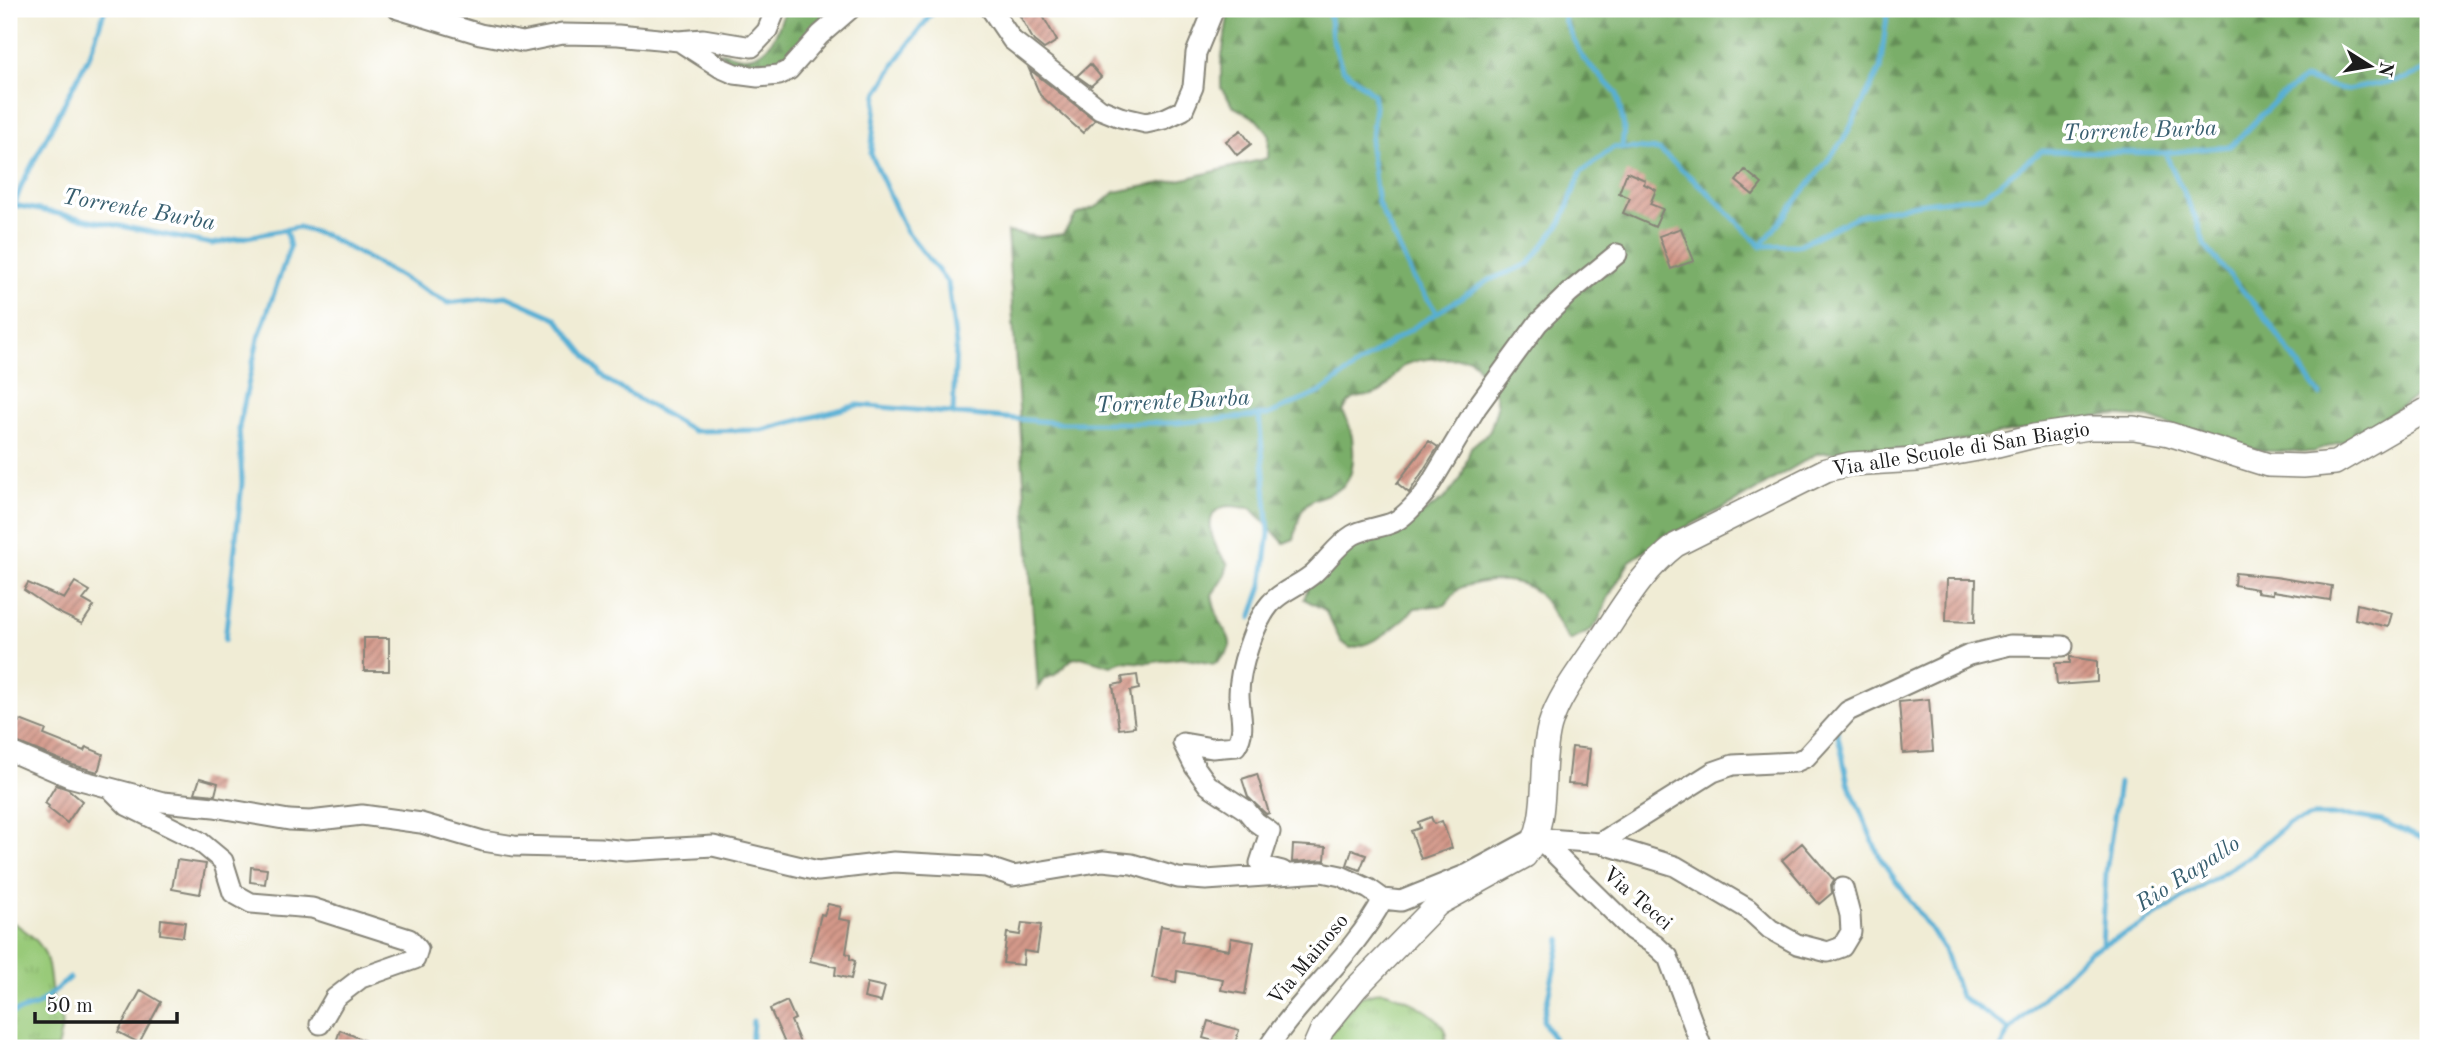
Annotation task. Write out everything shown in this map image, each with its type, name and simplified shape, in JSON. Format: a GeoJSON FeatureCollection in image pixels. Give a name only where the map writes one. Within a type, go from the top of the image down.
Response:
{"type":"FeatureCollection","features":[{"type":"Feature","properties":{"kind":"street"},"geometry":{"type":"LineString","coordinates":[[398,9],[480,34],[523,42],[562,34],[679,41],[703,39],[752,47],[767,31],[776,9]]}},
{"type":"Feature","properties":{"kind":"street"},"geometry":{"type":"LineString","coordinates":[[679,41],[728,71],[747,77],[768,77],[789,70],[820,35],[850,9]]}},
{"type":"Feature","properties":{"kind":"street"},"geometry":{"type":"LineString","coordinates":[[991,9],[1012,40],[1100,109],[1146,123],[1164,119],[1183,110],[1193,87],[1196,53],[1214,9]]}},
{"type":"Feature","properties":{"kind":"street"},"geometry":{"type":"LineString","coordinates":[[1290,874],[1262,866],[1260,863],[1270,832],[1246,810],[1208,785],[1183,743],[1212,748],[1237,746],[1241,739],[1241,673],[1258,624],[1270,603],[1312,575],[1348,538],[1395,522],[1414,505],[1425,493],[1476,408],[1538,323],[1569,293],[1617,254]]}},
{"type":"Feature","properties":{"kind":"street","name":"Via alle Scuole di San Biagio"},"geometry":{"type":"LineString","coordinates":[[1535,838],[1550,725],[1570,684],[1639,581],[1676,545],[1826,470],[1850,464],[1917,460],[2034,436],[2089,428],[2134,428],[2169,434],[2268,465],[2334,463],[2428,409]]}},
{"type":"Feature","properties":{"kind":"street"},"geometry":{"type":"LineString","coordinates":[[1600,843],[1713,772],[1733,765],[1796,762],[1806,757],[1848,711],[1969,655],[2010,645],[2063,646]]}},
{"type":"Feature","properties":{"kind":"street"},"geometry":{"type":"LineString","coordinates":[[9,751],[69,777],[163,802],[214,807],[289,820],[310,821],[362,815],[410,821],[483,841],[514,846],[626,851],[713,846],[818,871],[894,862],[986,867],[1013,876],[1103,861],[1132,864],[1178,878],[1206,880],[1322,872],[1341,876],[1369,889],[1382,899],[1401,901],[1468,874],[1535,838],[1600,843],[1675,866],[1748,909],[1770,929],[1797,944],[1821,952],[1837,950],[1848,940],[1851,924],[1843,888]]}},
{"type":"Feature","properties":{"kind":"street"},"geometry":{"type":"LineString","coordinates":[[111,788],[128,806],[199,841],[223,861],[233,893],[251,903],[312,908],[409,939],[418,948],[415,959],[361,978],[335,998],[320,1024]]}},
{"type":"Feature","properties":{"kind":"street"},"geometry":{"type":"LineString","coordinates":[[1314,1048],[1322,1030],[1356,988],[1438,904],[1525,856],[1535,838]]}},
{"type":"Feature","properties":{"kind":"street","name":"Via Tecci"},"geometry":{"type":"LineString","coordinates":[[1535,838],[1549,848],[1632,930],[1668,957],[1703,1048]]}},
{"type":"Feature","properties":{"kind":"street","name":"Via Mainoso"},"geometry":{"type":"LineString","coordinates":[[1268,1048],[1300,1004],[1372,920],[1382,899]]}},
{"type":"Feature","properties":{"kind":"green space"},"geometry":{"type":"Polygon","coordinates":[[[785,9],[834,9],[795,55],[777,65],[757,68],[746,66],[720,52],[743,57],[760,53],[772,41],[785,9]]]}},
{"type":"Feature","properties":{"kind":"green space"},"geometry":{"type":"Polygon","coordinates":[[[1229,9],[2428,9],[2428,389],[2348,440],[2313,452],[2265,451],[2209,440],[2150,418],[2108,415],[1912,449],[1818,453],[1737,501],[1665,538],[1630,561],[1609,596],[1598,622],[1590,631],[1570,641],[1548,605],[1537,593],[1521,584],[1493,581],[1461,588],[1445,605],[1415,608],[1394,628],[1378,638],[1351,648],[1341,642],[1325,610],[1304,599],[1308,588],[1343,553],[1375,535],[1408,524],[1446,497],[1461,478],[1471,447],[1490,431],[1497,407],[1490,384],[1469,358],[1417,361],[1403,367],[1380,392],[1355,398],[1347,405],[1343,412],[1350,428],[1353,449],[1348,479],[1343,486],[1312,500],[1304,507],[1294,539],[1284,543],[1251,508],[1228,506],[1213,515],[1211,531],[1214,541],[1228,564],[1225,575],[1212,595],[1217,614],[1230,641],[1228,651],[1223,657],[1214,664],[1181,658],[1148,663],[1122,661],[1111,666],[1081,657],[1072,659],[1055,675],[1044,679],[1038,688],[1007,232],[1040,237],[1063,234],[1076,215],[1098,206],[1115,192],[1188,178],[1268,158],[1269,134],[1255,118],[1234,107],[1221,88],[1221,63],[1229,9]]]}},
{"type":"Feature","properties":{"kind":"green space"},"geometry":{"type":"Polygon","coordinates":[[[14,923],[41,946],[45,954],[53,999],[61,1020],[57,1048],[9,1048],[9,925],[14,923]]]}},
{"type":"Feature","properties":{"kind":"green space"},"geometry":{"type":"Polygon","coordinates":[[[1381,991],[1407,1000],[1435,1018],[1446,1034],[1444,1048],[1317,1048],[1360,997],[1381,991]]]}},
{"type":"Feature","properties":{"kind":"building"},"geometry":{"type":"Polygon","coordinates":[[[1016,9],[1039,9],[1057,41],[1044,49],[1034,41],[1016,9]]]}},
{"type":"Feature","properties":{"kind":"building"},"geometry":{"type":"Polygon","coordinates":[[[1090,64],[1101,77],[1091,86],[1077,76],[1090,64]]]}},
{"type":"Feature","properties":{"kind":"building"},"geometry":{"type":"Polygon","coordinates":[[[1029,69],[1095,120],[1083,133],[1040,95],[1029,69]]]}},
{"type":"Feature","properties":{"kind":"building"},"geometry":{"type":"Polygon","coordinates":[[[1241,130],[1251,144],[1237,155],[1226,141],[1241,130]]]}},
{"type":"Feature","properties":{"kind":"building"},"geometry":{"type":"Polygon","coordinates":[[[1745,170],[1762,184],[1753,195],[1736,181],[1745,170]]]}},
{"type":"Feature","properties":{"kind":"building"},"geometry":{"type":"Polygon","coordinates":[[[1627,172],[1645,180],[1644,184],[1656,190],[1650,204],[1663,209],[1655,227],[1623,213],[1630,198],[1619,193],[1627,172]]]}},
{"type":"Feature","properties":{"kind":"building"},"geometry":{"type":"Polygon","coordinates":[[[1681,228],[1694,261],[1671,269],[1659,236],[1681,228]]]}},
{"type":"Feature","properties":{"kind":"building"},"geometry":{"type":"Polygon","coordinates":[[[1429,441],[1438,447],[1409,493],[1397,483],[1429,441]]]}},
{"type":"Feature","properties":{"kind":"building"},"geometry":{"type":"Polygon","coordinates":[[[2235,573],[2332,586],[2330,600],[2273,591],[2273,594],[2257,592],[2257,589],[2234,585],[2235,573]]]}},
{"type":"Feature","properties":{"kind":"building"},"geometry":{"type":"Polygon","coordinates":[[[1947,579],[1976,579],[1975,622],[1946,621],[1947,579]]]}},
{"type":"Feature","properties":{"kind":"building"},"geometry":{"type":"Polygon","coordinates":[[[75,582],[90,591],[83,600],[94,606],[82,624],[55,611],[24,590],[28,583],[64,599],[75,582]]]}},
{"type":"Feature","properties":{"kind":"building"},"geometry":{"type":"Polygon","coordinates":[[[2357,604],[2392,613],[2388,627],[2355,619],[2357,604]]]}},
{"type":"Feature","properties":{"kind":"building"},"geometry":{"type":"Polygon","coordinates":[[[364,638],[389,638],[389,671],[364,671],[364,638]]]}},
{"type":"Feature","properties":{"kind":"building"},"geometry":{"type":"Polygon","coordinates":[[[2070,657],[2097,661],[2097,682],[2057,685],[2055,663],[2070,663],[2070,657]]]}},
{"type":"Feature","properties":{"kind":"building"},"geometry":{"type":"Polygon","coordinates":[[[1137,675],[1139,689],[1130,691],[1135,727],[1119,729],[1113,685],[1123,683],[1122,677],[1137,675]]]}},
{"type":"Feature","properties":{"kind":"building"},"geometry":{"type":"Polygon","coordinates":[[[1929,699],[1933,751],[1903,753],[1899,702],[1929,699]]]}},
{"type":"Feature","properties":{"kind":"building"},"geometry":{"type":"Polygon","coordinates":[[[14,720],[46,730],[44,735],[84,751],[86,747],[103,754],[98,772],[73,765],[9,739],[9,729],[14,720]]]}},
{"type":"Feature","properties":{"kind":"building"},"geometry":{"type":"Polygon","coordinates":[[[1572,747],[1590,749],[1586,785],[1568,784],[1572,747]]]}},
{"type":"Feature","properties":{"kind":"building"},"geometry":{"type":"Polygon","coordinates":[[[1257,774],[1269,813],[1266,814],[1248,797],[1242,779],[1257,774]]]}},
{"type":"Feature","properties":{"kind":"building"},"geometry":{"type":"Polygon","coordinates":[[[200,778],[218,783],[215,795],[195,793],[200,778]]]}},
{"type":"Feature","properties":{"kind":"building"},"geometry":{"type":"Polygon","coordinates":[[[56,785],[68,789],[82,801],[67,823],[45,803],[56,785]]]}},
{"type":"Feature","properties":{"kind":"building"},"geometry":{"type":"Polygon","coordinates":[[[1431,817],[1434,824],[1442,821],[1452,848],[1421,859],[1411,831],[1420,828],[1418,822],[1431,817]]]}},
{"type":"Feature","properties":{"kind":"building"},"geometry":{"type":"Polygon","coordinates":[[[1802,843],[1834,880],[1831,885],[1832,893],[1819,904],[1782,860],[1802,843]]]}},
{"type":"Feature","properties":{"kind":"building"},"geometry":{"type":"Polygon","coordinates":[[[1293,845],[1326,847],[1325,860],[1292,862],[1293,845]]]}},
{"type":"Feature","properties":{"kind":"building"},"geometry":{"type":"Polygon","coordinates":[[[1352,850],[1366,855],[1360,870],[1347,865],[1352,850]]]}},
{"type":"Feature","properties":{"kind":"building"},"geometry":{"type":"Polygon","coordinates":[[[177,860],[206,864],[200,894],[172,889],[177,860]]]}},
{"type":"Feature","properties":{"kind":"building"},"geometry":{"type":"Polygon","coordinates":[[[251,867],[267,869],[265,884],[250,882],[251,867]]]}},
{"type":"Feature","properties":{"kind":"building"},"geometry":{"type":"Polygon","coordinates":[[[828,904],[841,907],[839,919],[851,921],[846,953],[855,961],[851,979],[835,975],[836,967],[810,961],[821,914],[824,915],[828,904]]]}},
{"type":"Feature","properties":{"kind":"building"},"geometry":{"type":"Polygon","coordinates":[[[161,919],[185,922],[183,937],[160,934],[161,919]]]}},
{"type":"Feature","properties":{"kind":"building"},"geometry":{"type":"Polygon","coordinates":[[[1022,923],[1041,925],[1037,953],[1024,951],[1023,965],[1003,963],[1007,933],[1020,935],[1022,923]]]}},
{"type":"Feature","properties":{"kind":"building"},"geometry":{"type":"Polygon","coordinates":[[[1161,926],[1184,930],[1182,942],[1199,945],[1229,950],[1231,938],[1254,942],[1245,994],[1221,990],[1223,979],[1177,971],[1176,982],[1152,978],[1161,926]]]}},
{"type":"Feature","properties":{"kind":"building"},"geometry":{"type":"Polygon","coordinates":[[[867,983],[885,987],[881,1002],[864,998],[867,983]]]}},
{"type":"Feature","properties":{"kind":"building"},"geometry":{"type":"Polygon","coordinates":[[[141,990],[161,1002],[139,1043],[118,1032],[141,990]]]}},
{"type":"Feature","properties":{"kind":"building"},"geometry":{"type":"Polygon","coordinates":[[[787,1001],[795,1019],[791,1021],[802,1048],[787,1048],[770,1009],[787,1001]]]}},
{"type":"Feature","properties":{"kind":"building"},"geometry":{"type":"Polygon","coordinates":[[[1208,1021],[1239,1030],[1234,1047],[1203,1038],[1208,1021]]]}},
{"type":"Feature","properties":{"kind":"building"},"geometry":{"type":"Polygon","coordinates":[[[340,1030],[382,1048],[334,1048],[340,1030]]]}},
{"type":"Feature","properties":{"kind":"waterway"},"geometry":{"type":"LineString","coordinates":[[14,206],[22,184],[90,54],[105,9]]}},
{"type":"Feature","properties":{"kind":"waterway"},"geometry":{"type":"LineString","coordinates":[[935,9],[897,60],[877,94],[871,154],[905,229],[948,283],[956,345],[953,414]]}},
{"type":"Feature","properties":{"kind":"waterway"},"geometry":{"type":"LineString","coordinates":[[1329,9],[1332,38],[1342,68],[1373,94],[1375,107],[1370,147],[1378,203],[1413,278],[1437,313]]}},
{"type":"Feature","properties":{"kind":"waterway"},"geometry":{"type":"LineString","coordinates":[[1565,9],[1564,20],[1582,57],[1617,94],[1624,127],[1622,148]]}},
{"type":"Feature","properties":{"kind":"waterway"},"geometry":{"type":"LineString","coordinates":[[1761,246],[1844,139],[1880,69],[1888,9]]}},
{"type":"Feature","properties":{"kind":"waterway","name":"Torrente Burba"},"geometry":{"type":"LineString","coordinates":[[9,204],[212,244],[298,227],[327,236],[448,303],[506,296],[556,318],[605,379],[693,431],[762,430],[858,405],[1061,423],[1174,423],[1267,415],[1319,393],[1389,343],[1489,280],[1529,264],[1562,221],[1581,172],[1614,147],[1659,150],[1710,194],[1761,246],[1799,245],[1858,216],[1916,204],[1983,196],[2041,151],[2165,153],[2231,146],[2278,98],[2304,79],[2347,90],[2403,79],[2428,69]]}},
{"type":"Feature","properties":{"kind":"waterway"},"geometry":{"type":"LineString","coordinates":[[2165,153],[2197,221],[2205,246],[2265,317],[2320,395]]}},
{"type":"Feature","properties":{"kind":"waterway"},"geometry":{"type":"LineString","coordinates":[[225,640],[242,483],[239,427],[258,339],[290,247],[286,230]]}},
{"type":"Feature","properties":{"kind":"waterway"},"geometry":{"type":"LineString","coordinates":[[1251,618],[1262,586],[1269,533],[1259,415]]}},
{"type":"Feature","properties":{"kind":"waterway"},"geometry":{"type":"LineString","coordinates":[[1837,731],[1848,782],[1880,858],[1943,947],[1960,996],[2010,1030]]}},
{"type":"Feature","properties":{"kind":"waterway"},"geometry":{"type":"LineString","coordinates":[[2102,945],[2106,872],[2119,783]]}},
{"type":"Feature","properties":{"kind":"waterway","name":"Rio Rapallo"},"geometry":{"type":"LineString","coordinates":[[2001,1048],[2010,1030],[2090,951],[2138,927],[2248,857],[2288,824],[2312,816],[2353,816],[2382,821],[2428,841]]}},
{"type":"Feature","properties":{"kind":"waterway"},"geometry":{"type":"LineString","coordinates":[[1558,1048],[1543,1020],[1561,939]]}},
{"type":"Feature","properties":{"kind":"waterway"},"geometry":{"type":"LineString","coordinates":[[9,1014],[37,1005],[70,978]]}},
{"type":"Feature","properties":{"kind":"waterway"},"geometry":{"type":"LineString","coordinates":[[751,1048],[753,1021]]}}]}
